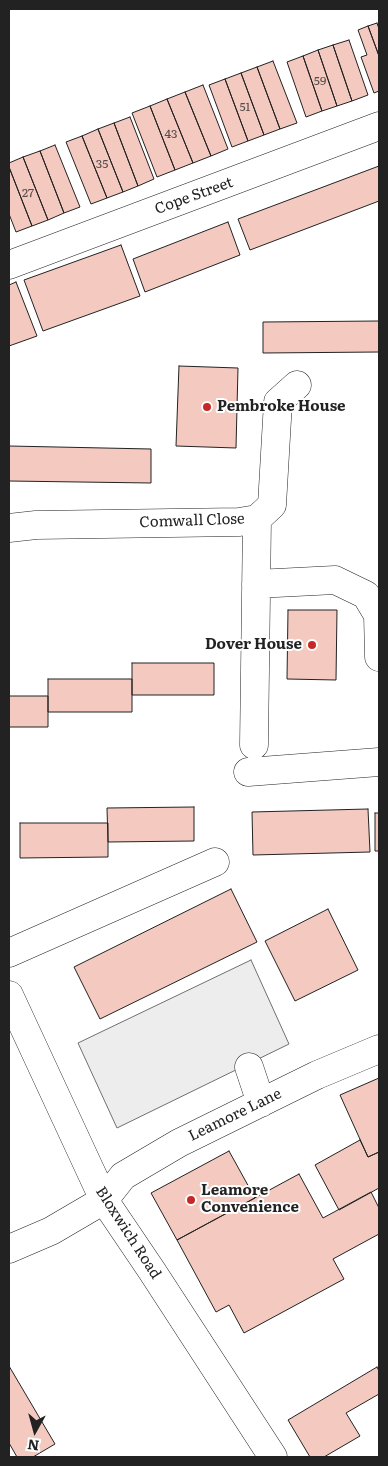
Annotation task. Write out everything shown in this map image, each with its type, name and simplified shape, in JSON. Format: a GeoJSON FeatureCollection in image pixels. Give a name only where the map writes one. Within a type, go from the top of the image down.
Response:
{"type":"FeatureCollection","features":[{"type":"Feature","properties":{"kind":"street","name":"Cope Street"},"geometry":{"type":"LineString","coordinates":[[9,265],[379,126]]}},
{"type":"Feature","properties":{"kind":"street","name":"Comwall Close"},"geometry":{"type":"LineString","coordinates":[[9,528],[36,524],[239,522],[258,519],[272,505],[278,402],[297,385]]}},
{"type":"Feature","properties":{"kind":"street"},"geometry":{"type":"LineString","coordinates":[[258,519],[251,758],[379,762]]}},
{"type":"Feature","properties":{"kind":"street"},"geometry":{"type":"LineString","coordinates":[[256,584],[335,580],[366,596],[378,615],[379,657]]}},
{"type":"Feature","properties":{"kind":"street"},"geometry":{"type":"LineString","coordinates":[[9,953],[215,862]]}},
{"type":"Feature","properties":{"kind":"street","name":"Bloxwich Road"},"geometry":{"type":"LineString","coordinates":[[9,996],[104,1200],[158,1279],[273,1457]]}},
{"type":"Feature","properties":{"kind":"street","name":"Leamore Lane"},"geometry":{"type":"LineString","coordinates":[[104,1200],[123,1176],[179,1143],[317,1075],[379,1049]]}},
{"type":"Feature","properties":{"kind":"street"},"geometry":{"type":"LineString","coordinates":[[249,1067],[262,1102]]}},
{"type":"Feature","properties":{"kind":"street"},"geometry":{"type":"LineString","coordinates":[[9,1249],[50,1232],[104,1200]]}},
{"type":"Feature","properties":{"kind":"shaded area"},"geometry":{"type":"Polygon","coordinates":[[[251,960],[289,1044],[117,1128],[78,1043],[251,960]]]}},
{"type":"Feature","properties":{"kind":"building"},"geometry":{"type":"Polygon","coordinates":[[[377,23],[379,29],[379,56],[368,26],[377,23]]]}},
{"type":"Feature","properties":{"kind":"building"},"geometry":{"type":"Polygon","coordinates":[[[368,26],[379,56],[379,91],[374,93],[361,57],[367,55],[358,30],[368,26]]]}},
{"type":"Feature","properties":{"kind":"building"},"geometry":{"type":"Polygon","coordinates":[[[349,40],[368,95],[352,101],[333,45],[349,40]]]}},
{"type":"Feature","properties":{"kind":"building"},"geometry":{"type":"Polygon","coordinates":[[[333,45],[352,101],[337,106],[318,50],[333,45]]]}},
{"type":"Feature","properties":{"kind":"building"},"geometry":{"type":"Polygon","coordinates":[[[318,50],[337,106],[322,111],[303,56],[318,50]]]}},
{"type":"Feature","properties":{"kind":"building"},"geometry":{"type":"Polygon","coordinates":[[[303,56],[322,111],[306,117],[287,62],[303,56]]]}},
{"type":"Feature","properties":{"kind":"building"},"geometry":{"type":"Polygon","coordinates":[[[273,61],[297,123],[280,129],[257,67],[273,61]]]}},
{"type":"Feature","properties":{"kind":"building"},"geometry":{"type":"Polygon","coordinates":[[[257,67],[280,129],[264,135],[241,73],[257,67]]]}},
{"type":"Feature","properties":{"kind":"building"},"geometry":{"type":"Polygon","coordinates":[[[241,73],[264,135],[248,141],[225,79],[241,73]]]}},
{"type":"Feature","properties":{"kind":"building"},"geometry":{"type":"Polygon","coordinates":[[[225,79],[248,141],[232,147],[209,85],[225,79]]]}},
{"type":"Feature","properties":{"kind":"building"},"geometry":{"type":"Polygon","coordinates":[[[203,85],[228,149],[211,156],[185,92],[203,85]]]}},
{"type":"Feature","properties":{"kind":"building"},"geometry":{"type":"Polygon","coordinates":[[[185,92],[211,156],[193,163],[167,99],[185,92]]]}},
{"type":"Feature","properties":{"kind":"building"},"geometry":{"type":"Polygon","coordinates":[[[167,99],[193,163],[175,170],[150,106],[167,99]]]}},
{"type":"Feature","properties":{"kind":"building"},"geometry":{"type":"Polygon","coordinates":[[[150,106],[175,170],[157,177],[132,113],[150,106]]]}},
{"type":"Feature","properties":{"kind":"building"},"geometry":{"type":"Polygon","coordinates":[[[130,117],[154,179],[138,186],[114,123],[130,117]]]}},
{"type":"Feature","properties":{"kind":"building"},"geometry":{"type":"Polygon","coordinates":[[[114,123],[138,186],[123,192],[98,129],[114,123]]]}},
{"type":"Feature","properties":{"kind":"building"},"geometry":{"type":"Polygon","coordinates":[[[98,129],[123,192],[107,198],[82,136],[98,129]]]}},
{"type":"Feature","properties":{"kind":"building"},"geometry":{"type":"Polygon","coordinates":[[[82,136],[107,198],[91,204],[66,142],[82,136]]]}},
{"type":"Feature","properties":{"kind":"building"},"geometry":{"type":"Polygon","coordinates":[[[55,145],[80,207],[64,213],[40,151],[55,145]]]}},
{"type":"Feature","properties":{"kind":"building"},"geometry":{"type":"Polygon","coordinates":[[[40,151],[64,213],[48,220],[23,157],[40,151]]]}},
{"type":"Feature","properties":{"kind":"building"},"geometry":{"type":"Polygon","coordinates":[[[23,157],[48,220],[32,226],[9,167],[9,163],[23,157]]]}},
{"type":"Feature","properties":{"kind":"building"},"geometry":{"type":"Polygon","coordinates":[[[379,166],[379,201],[250,250],[238,219],[379,166]]]}},
{"type":"Feature","properties":{"kind":"building"},"geometry":{"type":"Polygon","coordinates":[[[9,167],[32,226],[16,232],[9,214],[9,167]]]}},
{"type":"Feature","properties":{"kind":"building"},"geometry":{"type":"Polygon","coordinates":[[[228,222],[240,255],[145,292],[133,259],[228,222]]]}},
{"type":"Feature","properties":{"kind":"building"},"geometry":{"type":"Polygon","coordinates":[[[121,245],[140,296],[43,331],[24,280],[121,245]]]}},
{"type":"Feature","properties":{"kind":"building"},"geometry":{"type":"Polygon","coordinates":[[[16,282],[37,336],[9,346],[9,285],[16,282]]]}},
{"type":"Feature","properties":{"kind":"building"},"geometry":{"type":"Polygon","coordinates":[[[379,321],[379,352],[263,353],[263,322],[379,321]]]}},
{"type":"Feature","properties":{"kind":"building","name":"Pembroke House"},"geometry":{"type":"Polygon","coordinates":[[[179,366],[238,368],[236,448],[176,446],[179,366]]]}},
{"type":"Feature","properties":{"kind":"building"},"geometry":{"type":"Polygon","coordinates":[[[9,446],[151,449],[151,483],[9,481],[9,446]]]}},
{"type":"Feature","properties":{"kind":"building","name":"Dover House"},"geometry":{"type":"Polygon","coordinates":[[[288,610],[337,610],[336,680],[287,679],[288,610]]]}},
{"type":"Feature","properties":{"kind":"building"},"geometry":{"type":"Polygon","coordinates":[[[132,663],[214,663],[214,695],[132,695],[132,663]]]}},
{"type":"Feature","properties":{"kind":"building"},"geometry":{"type":"Polygon","coordinates":[[[48,679],[132,679],[132,712],[48,712],[48,679]]]}},
{"type":"Feature","properties":{"kind":"building"},"geometry":{"type":"Polygon","coordinates":[[[9,696],[48,696],[48,727],[9,727],[9,696]]]}},
{"type":"Feature","properties":{"kind":"building"},"geometry":{"type":"Polygon","coordinates":[[[194,807],[194,841],[108,842],[107,808],[194,807]]]}},
{"type":"Feature","properties":{"kind":"building"},"geometry":{"type":"Polygon","coordinates":[[[368,809],[370,852],[253,855],[252,812],[368,809]]]}},
{"type":"Feature","properties":{"kind":"building"},"geometry":{"type":"Polygon","coordinates":[[[375,813],[379,813],[379,851],[375,851],[375,813]]]}},
{"type":"Feature","properties":{"kind":"building"},"geometry":{"type":"Polygon","coordinates":[[[20,823],[108,823],[108,857],[20,858],[20,823]]]}},
{"type":"Feature","properties":{"kind":"building"},"geometry":{"type":"Polygon","coordinates":[[[231,889],[257,942],[100,1019],[74,967],[231,889]]]}},
{"type":"Feature","properties":{"kind":"building"},"geometry":{"type":"Polygon","coordinates":[[[328,909],[358,970],[295,1001],[265,941],[328,909]]]}},
{"type":"Feature","properties":{"kind":"building"},"geometry":{"type":"Polygon","coordinates":[[[379,1078],[379,1152],[368,1157],[340,1095],[379,1078]]]}},
{"type":"Feature","properties":{"kind":"building"},"geometry":{"type":"Polygon","coordinates":[[[360,1140],[368,1157],[379,1152],[379,1188],[339,1210],[315,1165],[360,1140]]]}},
{"type":"Feature","properties":{"kind":"building"},"geometry":{"type":"Polygon","coordinates":[[[229,1151],[255,1198],[177,1240],[151,1193],[229,1151]]]}},
{"type":"Feature","properties":{"kind":"building"},"geometry":{"type":"Polygon","coordinates":[[[299,1174],[323,1218],[371,1192],[379,1208],[379,1234],[333,1259],[344,1279],[244,1333],[229,1305],[216,1312],[177,1240],[299,1174]]]}},
{"type":"Feature","properties":{"kind":"building"},"geometry":{"type":"Polygon","coordinates":[[[9,1366],[55,1444],[33,1457],[17,1457],[9,1443],[9,1366]]]}},
{"type":"Feature","properties":{"kind":"building"},"geometry":{"type":"Polygon","coordinates":[[[377,1367],[379,1371],[379,1394],[346,1413],[360,1436],[324,1457],[310,1457],[288,1420],[377,1367]]]}},
{"type":"Feature","properties":{"kind":"place","name":"Pembroke House"},"geometry":{"type":"Point","coordinates":[207,407]}},
{"type":"Feature","properties":{"kind":"place","name":"Dover House"},"geometry":{"type":"Point","coordinates":[312,645]}},
{"type":"Feature","properties":{"kind":"place","name":"Leamore Convenience"},"geometry":{"type":"Point","coordinates":[191,1200]}}]}
